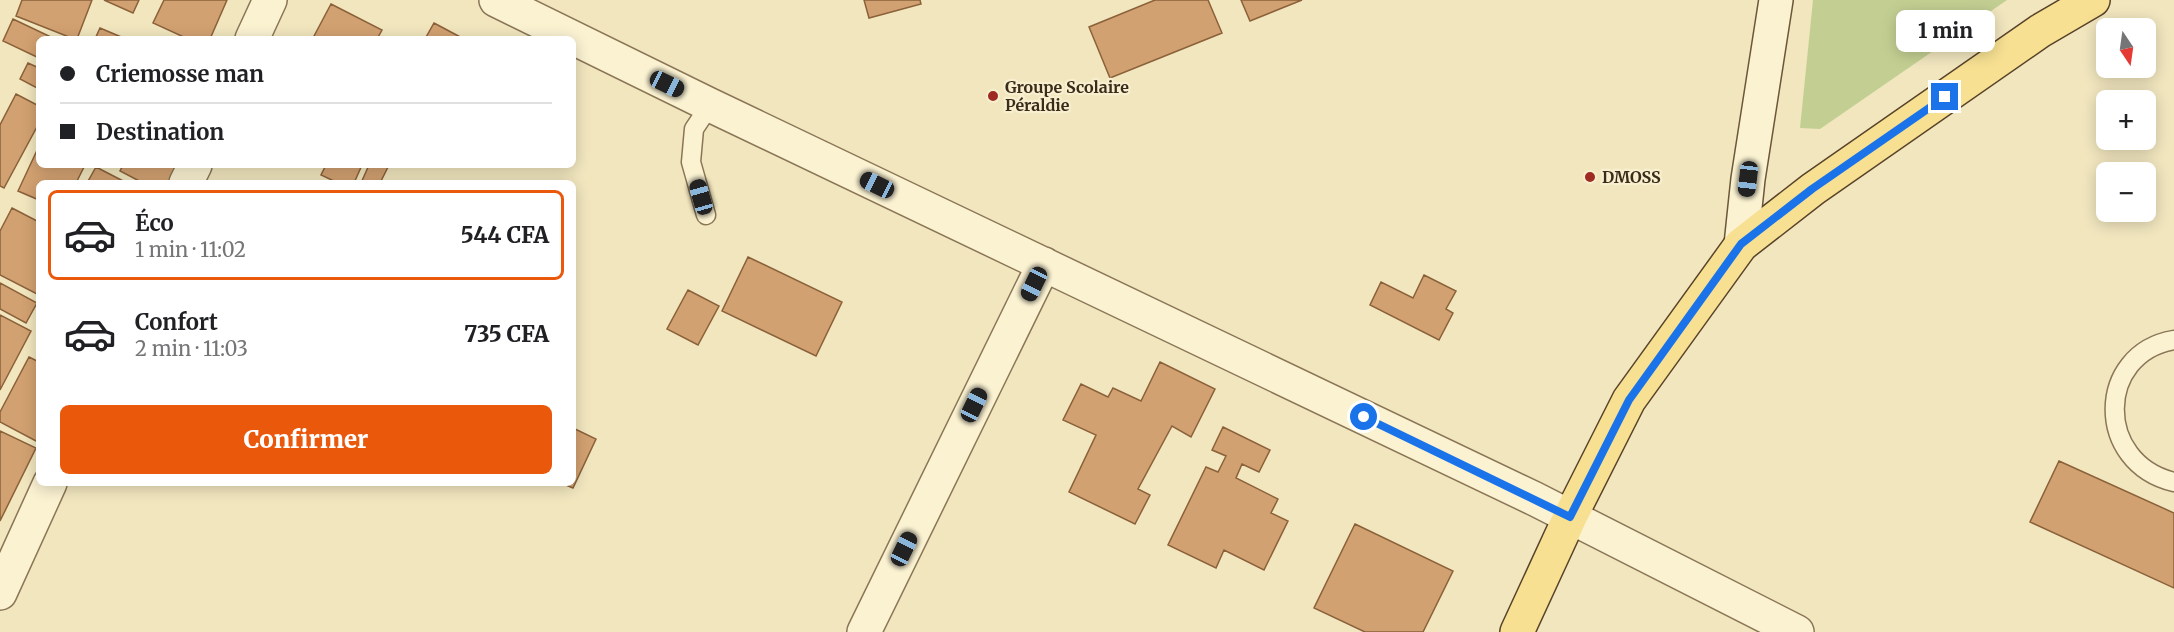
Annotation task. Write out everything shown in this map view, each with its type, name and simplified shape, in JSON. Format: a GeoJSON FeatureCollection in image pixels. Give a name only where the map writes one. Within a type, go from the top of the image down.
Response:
{"type":"FeatureCollection","features":[{"type":"Feature","properties":{"kind":"main road"},"geometry":{"type":"LineString","coordinates":[[1516,632],[1570,517],[1629,400],[1741,244],[1812,189],[2040,31],[2093,0]]}},
{"type":"Feature","properties":{"kind":"street"},"geometry":{"type":"LineString","coordinates":[[253,36],[270,0]]}},
{"type":"Feature","properties":{"kind":"street"},"geometry":{"type":"LineString","coordinates":[[496,0],[569,36]]}},
{"type":"Feature","properties":{"kind":"street"},"geometry":{"type":"LineString","coordinates":[[1741,244],[1748,179],[1776,0]]}},
{"type":"Feature","properties":{"kind":"street"},"geometry":{"type":"LineString","coordinates":[[576,39],[1570,517],[1797,632]]}},
{"type":"Feature","properties":{"kind":"street"},"geometry":{"type":"LineString","coordinates":[[864,632],[1044,264]]}},
{"type":"Feature","properties":{"kind":"street"},"geometry":{"type":"LineString","coordinates":[[0,593],[49,486]]}},
{"type":"Feature","properties":{"kind":"lane"},"geometry":{"type":"LineString","coordinates":[[706,215],[691,162],[694,129],[710,105]]}},
{"type":"Feature","properties":{"kind":"lane"},"geometry":{"type":"LineString","coordinates":[[2174,340],[2162,342],[2137,357],[2121,380],[2114,408],[2118,436],[2134,460],[2157,478],[2174,482]]}},
{"type":"Feature","properties":{"kind":"green space"},"geometry":{"type":"Polygon","coordinates":[[[1813,0],[2007,0],[1820,129],[1800,128],[1813,0]]]}},
{"type":"Feature","properties":{"kind":"building"},"geometry":{"type":"Polygon","coordinates":[[[22,0],[92,0],[78,36],[66,36],[16,16],[22,0]]]}},
{"type":"Feature","properties":{"kind":"building"},"geometry":{"type":"Polygon","coordinates":[[[104,0],[139,0],[133,13],[104,0]]]}},
{"type":"Feature","properties":{"kind":"building"},"geometry":{"type":"Polygon","coordinates":[[[164,0],[227,0],[211,36],[181,36],[153,23],[164,0]]]}},
{"type":"Feature","properties":{"kind":"building"},"geometry":{"type":"Polygon","coordinates":[[[864,0],[920,0],[921,4],[869,18],[864,0]]]}},
{"type":"Feature","properties":{"kind":"building"},"geometry":{"type":"Polygon","coordinates":[[[1155,0],[1208,0],[1222,33],[1110,78],[1089,27],[1155,0]]]}},
{"type":"Feature","properties":{"kind":"building"},"geometry":{"type":"Polygon","coordinates":[[[1241,0],[1302,0],[1250,21],[1241,0]]]}},
{"type":"Feature","properties":{"kind":"building"},"geometry":{"type":"Polygon","coordinates":[[[331,4],[382,30],[379,36],[314,36],[331,4]]]}},
{"type":"Feature","properties":{"kind":"building"},"geometry":{"type":"Polygon","coordinates":[[[13,19],[49,36],[36,36],[36,57],[3,41],[13,19]]]}},
{"type":"Feature","properties":{"kind":"building"},"geometry":{"type":"Polygon","coordinates":[[[434,23],[458,36],[427,36],[434,23]]]}},
{"type":"Feature","properties":{"kind":"building"},"geometry":{"type":"Polygon","coordinates":[[[100,28],[119,36],[96,36],[100,28]]]}},
{"type":"Feature","properties":{"kind":"building"},"geometry":{"type":"Polygon","coordinates":[[[28,63],[36,67],[36,87],[20,79],[28,63]]]}},
{"type":"Feature","properties":{"kind":"building"},"geometry":{"type":"Polygon","coordinates":[[[16,94],[36,104],[36,129],[4,188],[0,186],[0,125],[16,94]]]}},
{"type":"Feature","properties":{"kind":"building"},"geometry":{"type":"Polygon","coordinates":[[[36,152],[36,168],[84,168],[78,180],[36,180],[36,199],[18,191],[36,152]]]}},
{"type":"Feature","properties":{"kind":"building"},"geometry":{"type":"Polygon","coordinates":[[[95,168],[98,168],[121,180],[89,180],[95,168]]]}},
{"type":"Feature","properties":{"kind":"building"},"geometry":{"type":"Polygon","coordinates":[[[122,168],[180,168],[174,180],[137,180],[120,171],[122,168]]]}},
{"type":"Feature","properties":{"kind":"building"},"geometry":{"type":"Polygon","coordinates":[[[324,168],[361,168],[355,180],[332,180],[321,175],[324,168]]]}},
{"type":"Feature","properties":{"kind":"building"},"geometry":{"type":"Polygon","coordinates":[[[368,168],[388,168],[382,180],[362,180],[368,168]]]}},
{"type":"Feature","properties":{"kind":"building"},"geometry":{"type":"Polygon","coordinates":[[[12,208],[36,220],[36,293],[0,275],[0,231],[12,208]]]}},
{"type":"Feature","properties":{"kind":"building"},"geometry":{"type":"Polygon","coordinates":[[[748,257],[842,302],[816,356],[722,311],[748,257]]]}},
{"type":"Feature","properties":{"kind":"building"},"geometry":{"type":"Polygon","coordinates":[[[1424,275],[1456,291],[1446,309],[1453,313],[1439,340],[1370,305],[1381,282],[1413,298],[1424,275]]]}},
{"type":"Feature","properties":{"kind":"building"},"geometry":{"type":"Polygon","coordinates":[[[0,283],[36,302],[26,323],[0,309],[0,283]]]}},
{"type":"Feature","properties":{"kind":"building"},"geometry":{"type":"Polygon","coordinates":[[[688,290],[719,306],[698,345],[667,329],[688,290]]]}},
{"type":"Feature","properties":{"kind":"building"},"geometry":{"type":"Polygon","coordinates":[[[0,315],[31,331],[0,390],[0,315]]]}},
{"type":"Feature","properties":{"kind":"building"},"geometry":{"type":"Polygon","coordinates":[[[29,357],[36,360],[36,441],[0,422],[0,412],[29,357]]]}},
{"type":"Feature","properties":{"kind":"building"},"geometry":{"type":"Polygon","coordinates":[[[1160,362],[1215,389],[1191,437],[1172,426],[1138,489],[1150,495],[1135,524],[1069,492],[1096,435],[1063,420],[1081,384],[1108,397],[1113,388],[1141,401],[1160,362]]]}},
{"type":"Feature","properties":{"kind":"building"},"geometry":{"type":"Polygon","coordinates":[[[1223,427],[1270,450],[1259,472],[1242,464],[1236,478],[1278,499],[1271,513],[1288,521],[1264,570],[1224,550],[1216,568],[1168,545],[1206,467],[1218,472],[1226,456],[1212,450],[1223,427]]]}},
{"type":"Feature","properties":{"kind":"building"},"geometry":{"type":"Polygon","coordinates":[[[576,429],[596,439],[576,482],[576,429]]]}},
{"type":"Feature","properties":{"kind":"building"},"geometry":{"type":"Polygon","coordinates":[[[0,431],[36,448],[0,521],[0,431]]]}},
{"type":"Feature","properties":{"kind":"building"},"geometry":{"type":"Polygon","coordinates":[[[2059,461],[2174,513],[2174,588],[2030,522],[2059,461]]]}},
{"type":"Feature","properties":{"kind":"building"},"geometry":{"type":"Polygon","coordinates":[[[1355,524],[1453,571],[1423,632],[1365,632],[1314,608],[1355,524]]]}},
{"type":"Feature","properties":{"kind":"place","name":"Groupe Scolaire Péraldie"},"geometry":{"type":"Point","coordinates":[993,96]}},
{"type":"Feature","properties":{"kind":"place","name":"DMOSS"},"geometry":{"type":"Point","coordinates":[1590,177]}},
{"type":"Feature","properties":{"kind":"route"},"geometry":{"type":"LineString","coordinates":[[1364,417],[1570,517],[1629,400],[1741,244],[1812,189],[1945,97]]}}]}
